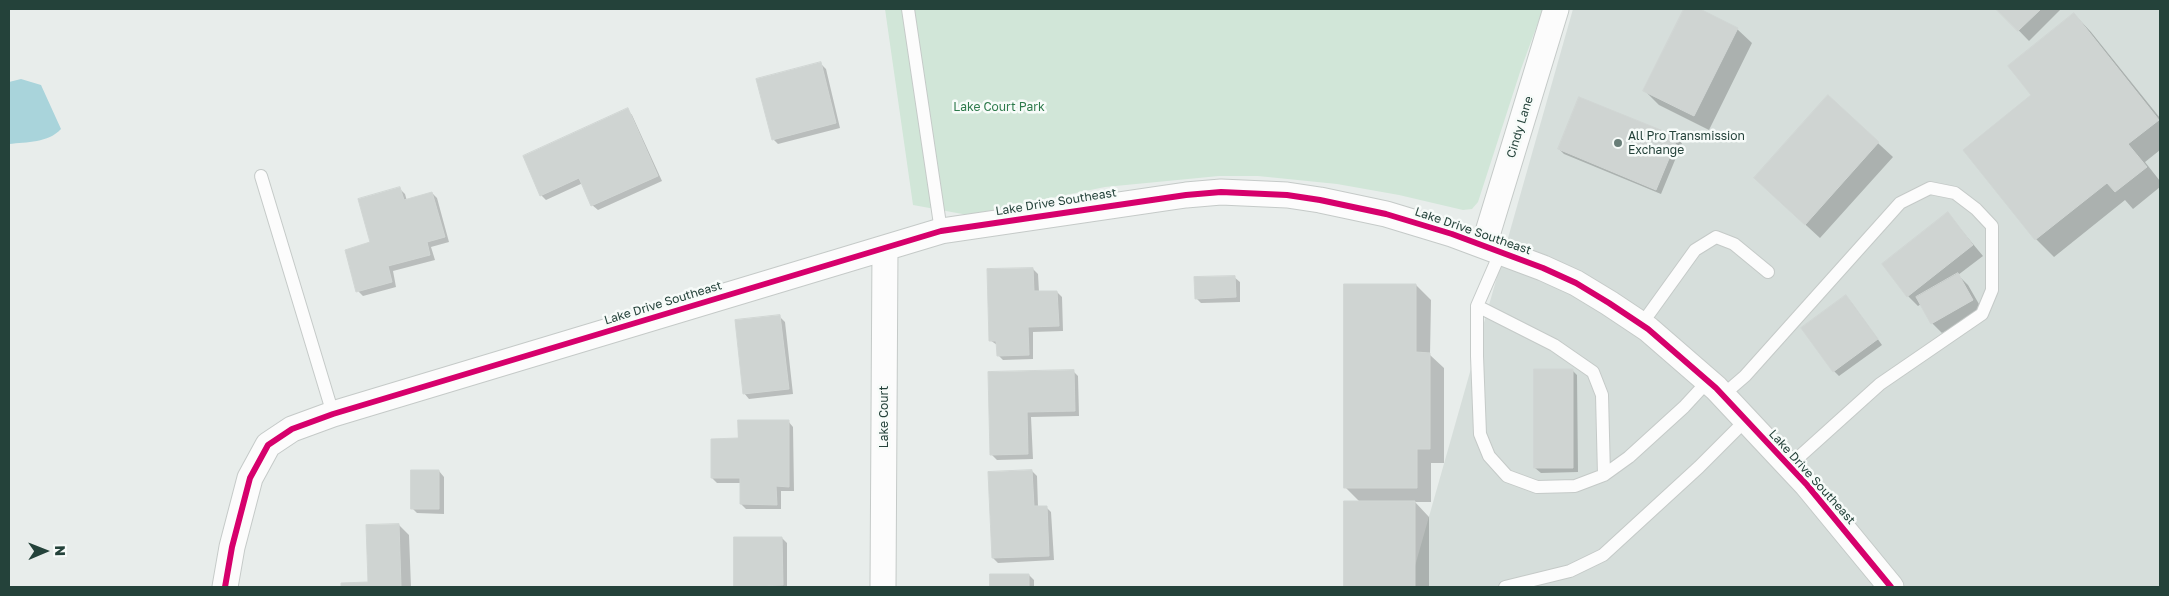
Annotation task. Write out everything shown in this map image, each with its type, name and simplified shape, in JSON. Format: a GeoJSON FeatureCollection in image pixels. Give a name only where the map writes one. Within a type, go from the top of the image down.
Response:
{"type":"FeatureCollection","features":[{"type":"Feature","properties":{"kind":"street","name":"Cindy Lane"},"geometry":{"type":"LineString","coordinates":[[1492,248],[1556,9]]}},
{"type":"Feature","properties":{"kind":"street","name":"Lake Drive Southeast"},"geometry":{"type":"LineString","coordinates":[[225,587],[232,547],[250,478],[268,445],[292,429],[334,414],[941,231],[1177,196],[1221,192],[1254,192],[1320,200],[1386,214],[1492,248],[1576,283],[1641,325],[1716,388],[1789,466],[1850,536],[1891,587]]}},
{"type":"Feature","properties":{"kind":"street","name":"Lake Court"},"geometry":{"type":"LineString","coordinates":[[883,587],[886,248]]}},
{"type":"Feature","properties":{"kind":"lane"},"geometry":{"type":"LineString","coordinates":[[908,9],[941,231]]}},
{"type":"Feature","properties":{"kind":"lane"},"geometry":{"type":"LineString","coordinates":[[261,176],[334,414]]}},
{"type":"Feature","properties":{"kind":"lane"},"geometry":{"type":"LineString","coordinates":[[1492,248],[1477,306],[1480,434],[1490,456],[1507,476],[1538,487],[1575,486],[1604,475],[1629,457],[1684,408],[1716,388],[1745,376],[1900,203],[1930,188],[1955,193],[1976,209],[1992,226],[1992,290],[1982,314],[1880,384],[1789,466]]}},
{"type":"Feature","properties":{"kind":"lane"},"geometry":{"type":"LineString","coordinates":[[1641,325],[1695,250],[1716,237],[1734,244],[1768,272]]}},
{"type":"Feature","properties":{"kind":"lane"},"geometry":{"type":"LineString","coordinates":[[1477,306],[1554,345],[1593,372],[1602,395],[1604,475]]}},
{"type":"Feature","properties":{"kind":"lane"},"geometry":{"type":"LineString","coordinates":[[1505,587],[1570,571],[1602,555],[1699,467],[1746,420]]}},
{"type":"Feature","properties":{"kind":"shaded area"},"geometry":{"type":"Polygon","coordinates":[[[1573,9],[2160,9],[2160,587],[1409,587],[1573,9]]]}},
{"type":"Feature","properties":{"kind":"green space","name":"Lake Court Park"},"geometry":{"type":"Polygon","coordinates":[[[885,9],[1543,9],[1521,69],[1478,202],[1472,209],[1463,210],[1399,195],[1337,184],[1258,176],[1219,176],[1105,187],[968,215],[913,205],[885,9]]]}},
{"type":"Feature","properties":{"kind":"water"},"geometry":{"type":"Polygon","coordinates":[[[21,79],[41,85],[61,129],[56,134],[44,139],[9,144],[9,82],[21,79]]]}},
{"type":"Feature","properties":{"kind":"building"},"geometry":{"type":"Polygon","coordinates":[[[1684,9],[1700,9],[1738,28],[1694,116],[1643,91],[1684,9]]]}},
{"type":"Feature","properties":{"kind":"building"},"geometry":{"type":"Polygon","coordinates":[[[1996,9],[2041,9],[2018,31],[1996,9]]]}},
{"type":"Feature","properties":{"kind":"building"},"geometry":{"type":"Polygon","coordinates":[[[2074,13],[2159,120],[2128,144],[2147,167],[2115,192],[2107,183],[2035,240],[1963,150],[2031,95],[2008,66],[2074,13]]]}},
{"type":"Feature","properties":{"kind":"building"},"geometry":{"type":"Polygon","coordinates":[[[821,62],[836,123],[772,140],[756,79],[821,62]]]}},
{"type":"Feature","properties":{"kind":"building"},"geometry":{"type":"Polygon","coordinates":[[[1828,95],[1879,142],[1805,225],[1754,178],[1828,95]]]}},
{"type":"Feature","properties":{"kind":"building","name":"All Pro Transmission Exchange"},"geometry":{"type":"Polygon","coordinates":[[[1579,97],[1678,137],[1656,190],[1558,149],[1579,97]]]}},
{"type":"Feature","properties":{"kind":"building"},"geometry":{"type":"Polygon","coordinates":[[[628,108],[658,176],[591,206],[579,178],[540,196],[523,156],[628,108]]]}},
{"type":"Feature","properties":{"kind":"building"},"geometry":{"type":"Polygon","coordinates":[[[400,187],[404,200],[432,192],[445,237],[427,242],[430,255],[388,266],[392,282],[356,292],[345,250],[370,242],[358,199],[400,187]]]}},
{"type":"Feature","properties":{"kind":"building"},"geometry":{"type":"Polygon","coordinates":[[[1948,212],[1973,245],[1907,297],[1882,264],[1948,212]]]}},
{"type":"Feature","properties":{"kind":"building"},"geometry":{"type":"Polygon","coordinates":[[[1033,268],[1034,291],[1057,291],[1059,326],[1028,327],[1029,355],[997,356],[996,341],[989,341],[987,269],[1033,268]]]}},
{"type":"Feature","properties":{"kind":"building"},"geometry":{"type":"Polygon","coordinates":[[[1958,273],[1973,300],[1931,324],[1916,297],[1958,273]]]}},
{"type":"Feature","properties":{"kind":"building"},"geometry":{"type":"Polygon","coordinates":[[[1235,276],[1236,297],[1195,299],[1194,277],[1235,276]]]}},
{"type":"Feature","properties":{"kind":"building"},"geometry":{"type":"Polygon","coordinates":[[[1344,284],[1416,284],[1416,352],[1430,353],[1430,449],[1417,449],[1417,488],[1344,488],[1344,284]]]}},
{"type":"Feature","properties":{"kind":"building"},"geometry":{"type":"Polygon","coordinates":[[[1846,295],[1878,339],[1833,372],[1801,328],[1846,295]]]}},
{"type":"Feature","properties":{"kind":"building"},"geometry":{"type":"Polygon","coordinates":[[[780,315],[789,389],[743,394],[735,320],[780,315]]]}},
{"type":"Feature","properties":{"kind":"building"},"geometry":{"type":"Polygon","coordinates":[[[1534,369],[1573,369],[1573,468],[1534,468],[1534,369]]]}},
{"type":"Feature","properties":{"kind":"building"},"geometry":{"type":"Polygon","coordinates":[[[1074,370],[1075,411],[1027,412],[1028,454],[990,455],[988,372],[1074,370]]]}},
{"type":"Feature","properties":{"kind":"building"},"geometry":{"type":"Polygon","coordinates":[[[738,420],[789,420],[789,487],[776,486],[777,505],[740,504],[740,478],[711,478],[711,439],[738,438],[738,420]]]}},
{"type":"Feature","properties":{"kind":"building"},"geometry":{"type":"Polygon","coordinates":[[[411,470],[439,470],[439,509],[411,509],[411,470]]]}},
{"type":"Feature","properties":{"kind":"building"},"geometry":{"type":"Polygon","coordinates":[[[1032,470],[1034,506],[1047,506],[1049,556],[992,558],[988,472],[1032,470]]]}},
{"type":"Feature","properties":{"kind":"building"},"geometry":{"type":"Polygon","coordinates":[[[1344,501],[1415,501],[1415,587],[1344,587],[1344,501]]]}},
{"type":"Feature","properties":{"kind":"building"},"geometry":{"type":"Polygon","coordinates":[[[399,524],[401,587],[341,587],[341,583],[368,582],[366,525],[399,524]]]}},
{"type":"Feature","properties":{"kind":"building"},"geometry":{"type":"Polygon","coordinates":[[[734,537],[782,537],[783,585],[734,587],[734,537]]]}},
{"type":"Feature","properties":{"kind":"building"},"geometry":{"type":"Polygon","coordinates":[[[990,574],[1029,574],[1029,587],[990,587],[990,574]]]}},
{"type":"Feature","properties":{"kind":"cycle path"},"geometry":{"type":"LineString","coordinates":[[225,587],[232,547],[250,478],[268,445],[292,429],[333,414],[941,231],[1186,195],[1221,192],[1287,195],[1386,214],[1452,234],[1543,268],[1576,283],[1648,329],[1716,388],[1807,485],[1891,587]]}},
{"type":"Feature","properties":{"kind":"place","name":"All Pro Transmission Exchange"},"geometry":{"type":"Point","coordinates":[1618,143]}}]}
